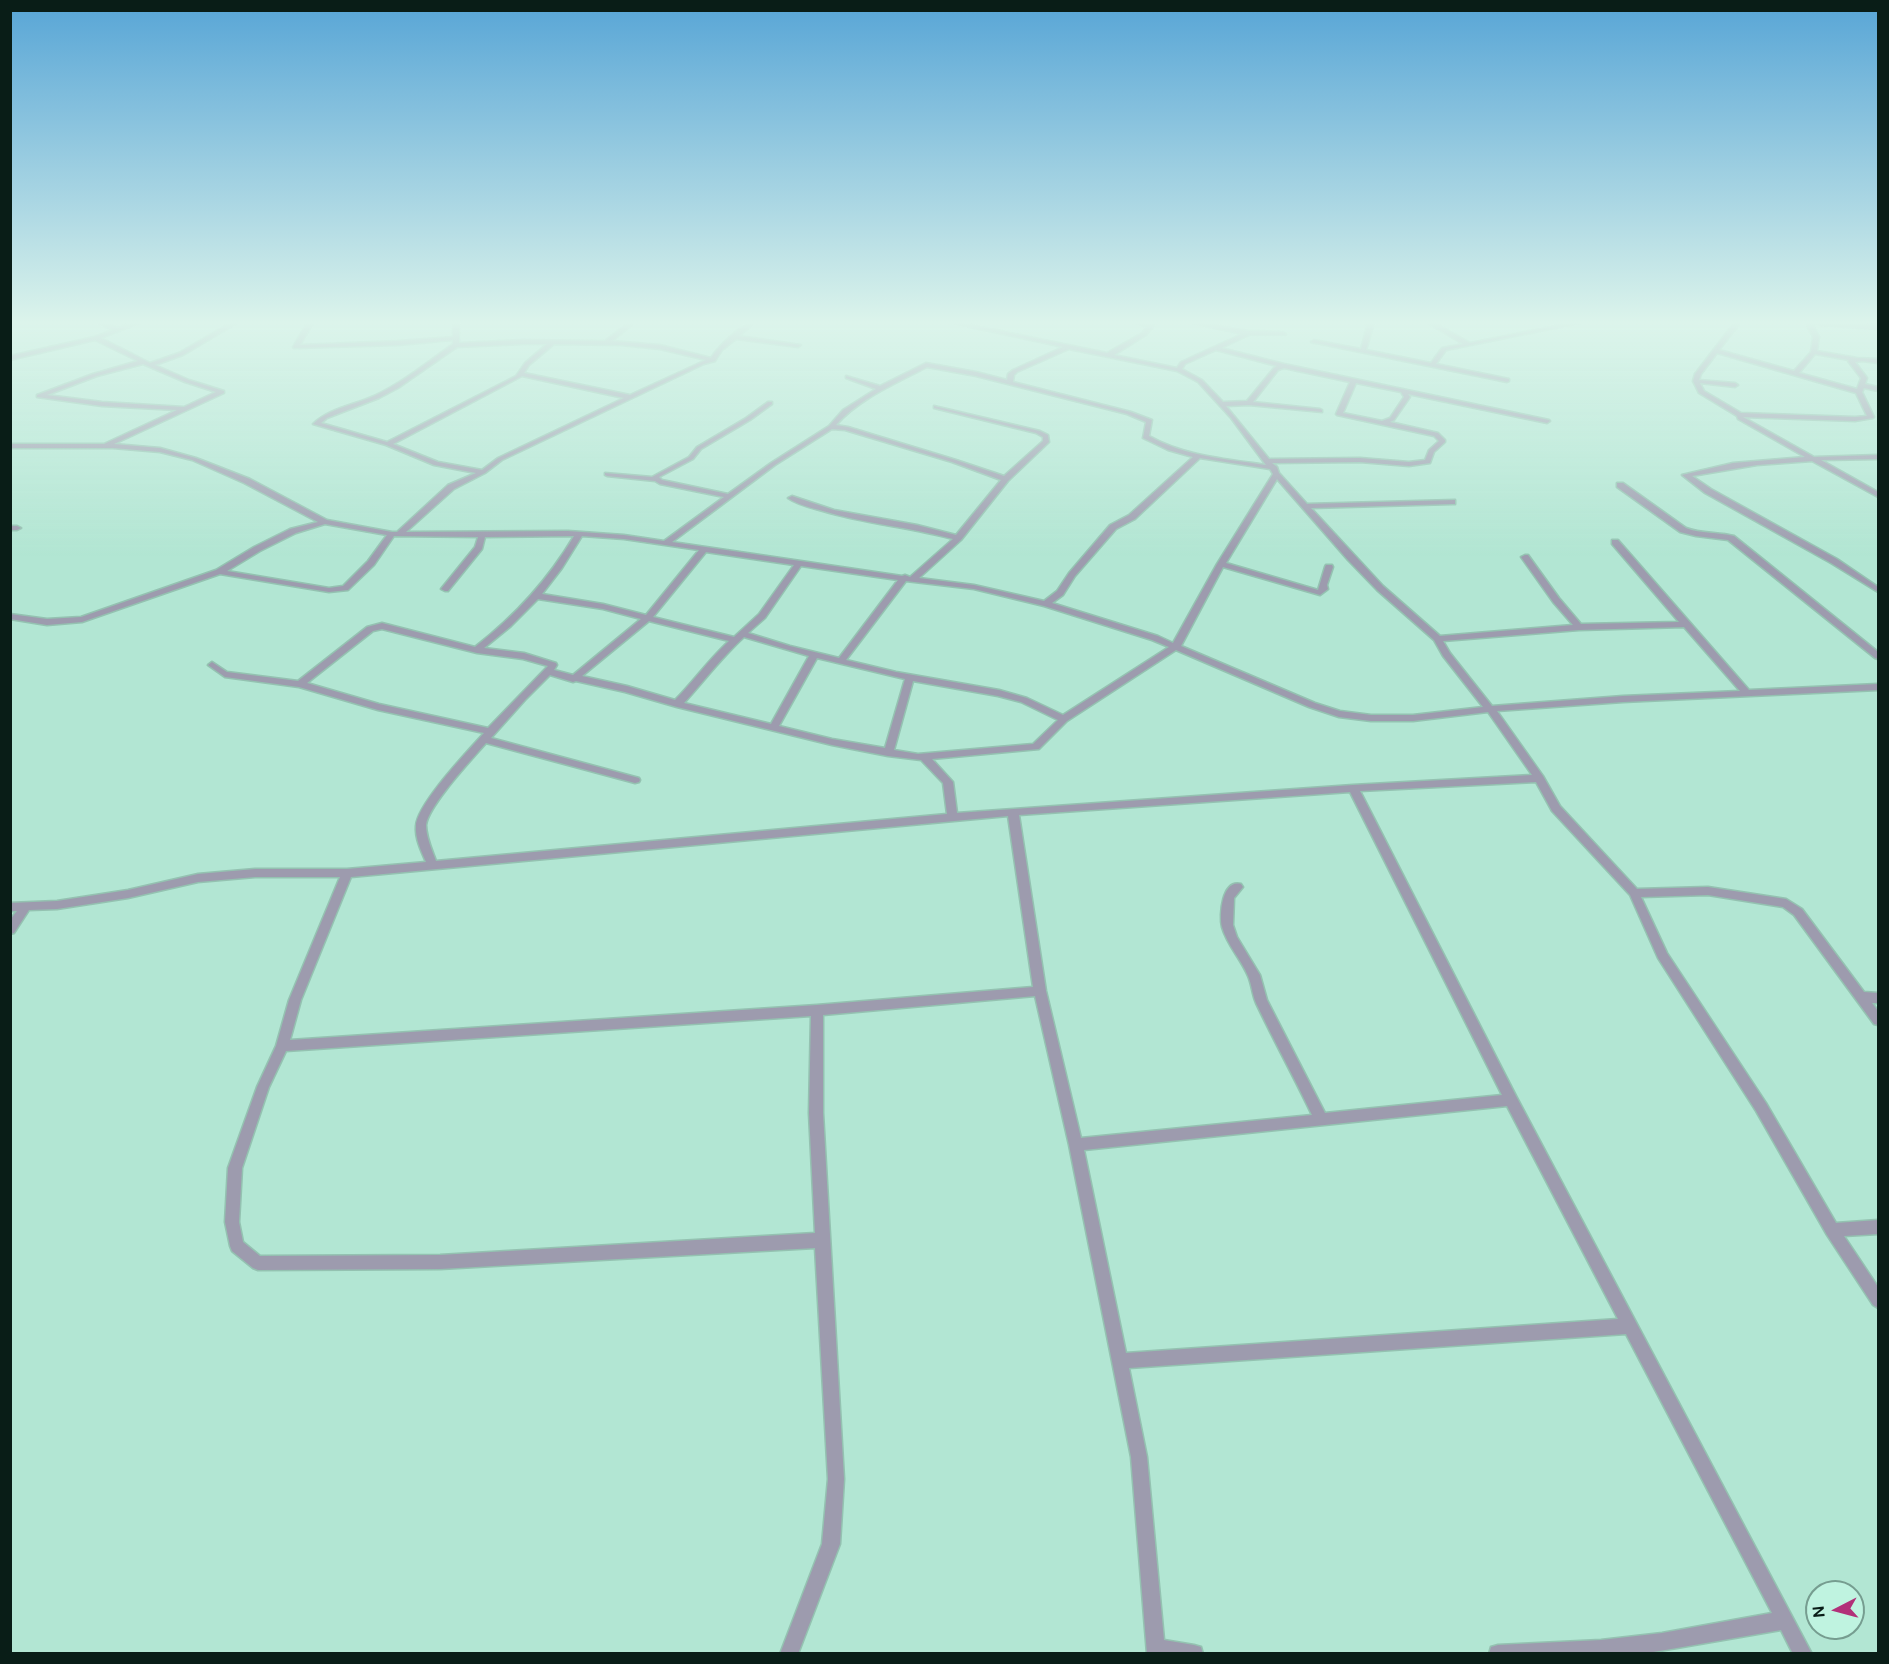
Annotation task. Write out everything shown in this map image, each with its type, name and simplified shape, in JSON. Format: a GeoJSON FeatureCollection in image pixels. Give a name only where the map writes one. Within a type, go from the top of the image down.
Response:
{"type":"FeatureCollection","features":[{"type":"Feature","properties":{"kind":"street"},"geometry":{"type":"LineString","coordinates":[[76,401],[184,409]]}},
{"type":"Feature","properties":{"kind":"street"},"geometry":{"type":"LineString","coordinates":[[106,446],[203,401]]}},
{"type":"Feature","properties":{"kind":"street"},"geometry":{"type":"LineString","coordinates":[[367,401],[325,417],[316,424],[388,444],[436,464],[483,472]]}},
{"type":"Feature","properties":{"kind":"street"},"geometry":{"type":"LineString","coordinates":[[388,444],[472,401]]}},
{"type":"Feature","properties":{"kind":"street"},"geometry":{"type":"LineString","coordinates":[[219,572],[329,590],[345,588],[396,534],[451,487],[483,472],[500,459],[623,401]]}},
{"type":"Feature","properties":{"kind":"street"},"geometry":{"type":"LineString","coordinates":[[666,543],[772,464],[831,427],[845,411],[861,401]]}},
{"type":"Feature","properties":{"kind":"street"},"geometry":{"type":"LineString","coordinates":[[1082,401],[1130,413],[1150,421],[1145,437],[1149,440],[1199,455],[1276,471]]}},
{"type":"Feature","properties":{"kind":"street"},"geometry":{"type":"LineString","coordinates":[[1219,401],[1266,461],[1380,588],[1438,639],[1446,654],[1490,708],[1539,778],[1556,808],[1634,893],[1662,955],[1761,1107],[1832,1230],[1878,1300]]}},
{"type":"Feature","properties":{"kind":"street"},"geometry":{"type":"LineString","coordinates":[[1266,461],[1360,460],[1409,464],[1428,462],[1431,451],[1443,441],[1436,434],[1339,414],[1345,401]]}},
{"type":"Feature","properties":{"kind":"street"},"geometry":{"type":"LineString","coordinates":[[1383,423],[1392,419],[1405,401]]}},
{"type":"Feature","properties":{"kind":"street"},"geometry":{"type":"LineString","coordinates":[[1449,401],[1547,421]]}},
{"type":"Feature","properties":{"kind":"street"},"geometry":{"type":"LineString","coordinates":[[1716,401],[1740,415],[1855,419],[1870,417],[1865,401]]}},
{"type":"Feature","properties":{"kind":"street"},"geometry":{"type":"LineString","coordinates":[[655,479],[691,458],[699,448],[770,403]]}},
{"type":"Feature","properties":{"kind":"street"},"geometry":{"type":"LineString","coordinates":[[1222,404],[1249,403],[1320,411]]}},
{"type":"Feature","properties":{"kind":"street"},"geometry":{"type":"LineString","coordinates":[[841,661],[908,579],[958,538],[1005,479],[1046,442],[1046,436],[936,407]]}},
{"type":"Feature","properties":{"kind":"street"},"geometry":{"type":"LineString","coordinates":[[1740,415],[1740,418],[1878,495]]}},
{"type":"Feature","properties":{"kind":"street"},"geometry":{"type":"LineString","coordinates":[[831,427],[846,428],[1005,479]]}},
{"type":"Feature","properties":{"kind":"street"},"geometry":{"type":"LineString","coordinates":[[10,446],[106,446],[160,450],[194,459],[247,481],[325,522],[396,534],[579,534],[666,543],[974,587],[1046,604],[1176,646],[1312,705],[1340,714],[1371,718],[1413,718],[1490,708],[1746,692],[1878,687]]}},
{"type":"Feature","properties":{"kind":"street"},"geometry":{"type":"LineString","coordinates":[[1046,604],[1060,593],[1072,575],[1113,527],[1132,517],[1199,455]]}},
{"type":"Feature","properties":{"kind":"street"},"geometry":{"type":"LineString","coordinates":[[1878,458],[1813,458],[1750,463],[1686,475],[1708,491],[1833,561],[1878,590]]}},
{"type":"Feature","properties":{"kind":"street"},"geometry":{"type":"LineString","coordinates":[[548,672],[627,689],[677,704],[832,742],[888,753],[924,757],[1035,747],[1064,719],[1176,646],[1276,471]]}},
{"type":"Feature","properties":{"kind":"street"},"geometry":{"type":"LineString","coordinates":[[607,474],[655,479],[729,496]]}},
{"type":"Feature","properties":{"kind":"street"},"geometry":{"type":"LineString","coordinates":[[1620,485],[1693,535],[1725,535],[1731,538],[1878,656]]}},
{"type":"Feature","properties":{"kind":"street"},"geometry":{"type":"LineString","coordinates":[[792,498],[812,507],[876,522],[933,529],[958,538]]}},
{"type":"Feature","properties":{"kind":"street"},"geometry":{"type":"LineString","coordinates":[[1306,506],[1452,502]]}},
{"type":"Feature","properties":{"kind":"street"},"geometry":{"type":"LineString","coordinates":[[10,616],[48,622],[82,619],[219,572],[293,531],[325,522]]}},
{"type":"Feature","properties":{"kind":"street"},"geometry":{"type":"LineString","coordinates":[[477,650],[504,630],[538,596],[555,576],[579,534]]}},
{"type":"Feature","properties":{"kind":"street"},"geometry":{"type":"LineString","coordinates":[[445,589],[479,547],[482,535]]}},
{"type":"Feature","properties":{"kind":"street"},"geometry":{"type":"LineString","coordinates":[[1615,542],[1746,692]]}},
{"type":"Feature","properties":{"kind":"street"},"geometry":{"type":"LineString","coordinates":[[573,679],[648,618],[704,549]]}},
{"type":"Feature","properties":{"kind":"street"},"geometry":{"type":"LineString","coordinates":[[1526,557],[1556,600],[1579,627]]}},
{"type":"Feature","properties":{"kind":"street"},"geometry":{"type":"LineString","coordinates":[[677,704],[722,652],[762,616],[799,562]]}},
{"type":"Feature","properties":{"kind":"street"},"geometry":{"type":"LineString","coordinates":[[1221,564],[1320,593],[1324,589],[1323,585],[1329,567]]}},
{"type":"Feature","properties":{"kind":"street"},"geometry":{"type":"LineString","coordinates":[[538,596],[603,607],[910,677],[1024,700],[1064,719]]}},
{"type":"Feature","properties":{"kind":"street"},"geometry":{"type":"LineString","coordinates":[[1438,639],[1579,627],[1686,624]]}},
{"type":"Feature","properties":{"kind":"street"},"geometry":{"type":"LineString","coordinates":[[300,684],[376,627],[403,629],[477,650],[524,656],[553,665],[487,735],[436,798],[422,820],[421,832],[432,865]]}},
{"type":"Feature","properties":{"kind":"street"},"geometry":{"type":"LineString","coordinates":[[774,727],[814,655]]}},
{"type":"Feature","properties":{"kind":"street"},"geometry":{"type":"LineString","coordinates":[[212,665],[225,674],[300,684],[487,735],[635,780]]}},
{"type":"Feature","properties":{"kind":"street"},"geometry":{"type":"LineString","coordinates":[[888,753],[910,677]]}},
{"type":"Feature","properties":{"kind":"street"},"geometry":{"type":"LineString","coordinates":[[924,757],[948,782],[952,817]]}},
{"type":"Feature","properties":{"kind":"street"},"geometry":{"type":"LineString","coordinates":[[10,907],[57,905],[118,896],[198,878],[255,873],[347,873],[1013,812],[1353,788],[1539,778]]}},
{"type":"Feature","properties":{"kind":"street"},"geometry":{"type":"LineString","coordinates":[[1353,788],[1511,1100],[1803,1653]]}},
{"type":"Feature","properties":{"kind":"street"},"geometry":{"type":"LineString","coordinates":[[1013,812],[1040,991],[1076,1145],[1139,1457],[1156,1651],[1194,1653]]}},
{"type":"Feature","properties":{"kind":"street"},"geometry":{"type":"LineString","coordinates":[[347,873],[295,1000],[282,1046],[263,1087],[235,1168],[232,1222],[237,1246],[258,1263],[441,1262],[822,1240]]}},
{"type":"Feature","properties":{"kind":"street"},"geometry":{"type":"LineString","coordinates":[[1237,887],[1228,897],[1227,925],[1236,948],[1254,975],[1261,1000],[1322,1120]]}},
{"type":"Feature","properties":{"kind":"street"},"geometry":{"type":"LineString","coordinates":[[1634,893],[1708,891],[1786,903],[1798,912],[1878,1020]]}},
{"type":"Feature","properties":{"kind":"street"},"geometry":{"type":"LineString","coordinates":[[10,930],[26,906]]}},
{"type":"Feature","properties":{"kind":"street"},"geometry":{"type":"LineString","coordinates":[[282,1046],[817,1010],[1040,991]]}},
{"type":"Feature","properties":{"kind":"street"},"geometry":{"type":"LineString","coordinates":[[1863,997],[1878,998]]}},
{"type":"Feature","properties":{"kind":"street"},"geometry":{"type":"LineString","coordinates":[[789,1653],[831,1544],[836,1479],[816,1113],[817,1010]]}},
{"type":"Feature","properties":{"kind":"street"},"geometry":{"type":"LineString","coordinates":[[1076,1145],[1511,1100]]}},
{"type":"Feature","properties":{"kind":"street"},"geometry":{"type":"LineString","coordinates":[[1832,1230],[1878,1227]]}},
{"type":"Feature","properties":{"kind":"street"},"geometry":{"type":"LineString","coordinates":[[1120,1361],[1629,1326]]}},
{"type":"Feature","properties":{"kind":"street"},"geometry":{"type":"LineString","coordinates":[[1498,1653],[1601,1649],[1662,1642],[1785,1620]]}}]}
